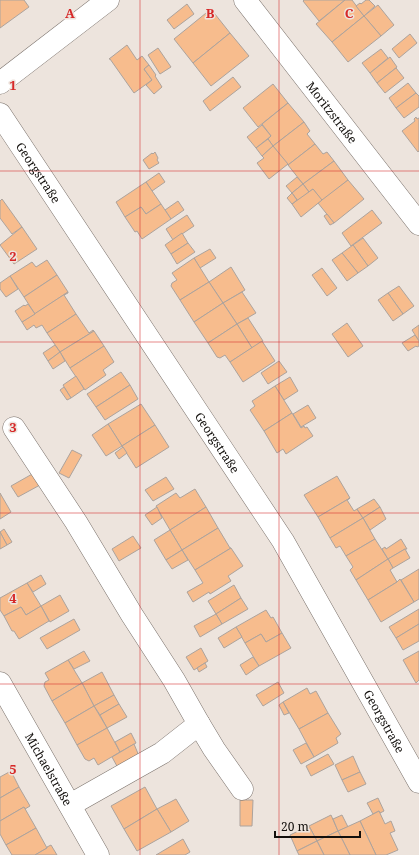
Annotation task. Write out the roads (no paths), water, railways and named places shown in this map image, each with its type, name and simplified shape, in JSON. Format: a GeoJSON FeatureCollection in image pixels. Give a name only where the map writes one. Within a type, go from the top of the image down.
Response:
{"type":"FeatureCollection","features":[{"type":"Feature","properties":{"kind":"street"},"geometry":{"type":"LineString","coordinates":[[0,83],[108,0]]}},
{"type":"Feature","properties":{"kind":"street","name":"Moritzstraße"},"geometry":{"type":"LineString","coordinates":[[244,0],[419,224]]}},
{"type":"Feature","properties":{"kind":"street","name":"Georgstraße"},"geometry":{"type":"LineString","coordinates":[[0,114],[283,541],[419,782]]}},
{"type":"Feature","properties":{"kind":"street"},"geometry":{"type":"LineString","coordinates":[[14,428],[76,522],[132,615],[174,680],[214,749],[242,789]]}},
{"type":"Feature","properties":{"kind":"street","name":"Michaelstraße"},"geometry":{"type":"LineString","coordinates":[[0,683],[98,855]]}},
{"type":"Feature","properties":{"kind":"street"},"geometry":{"type":"LineString","coordinates":[[70,805],[162,753],[199,724]]}}]}
